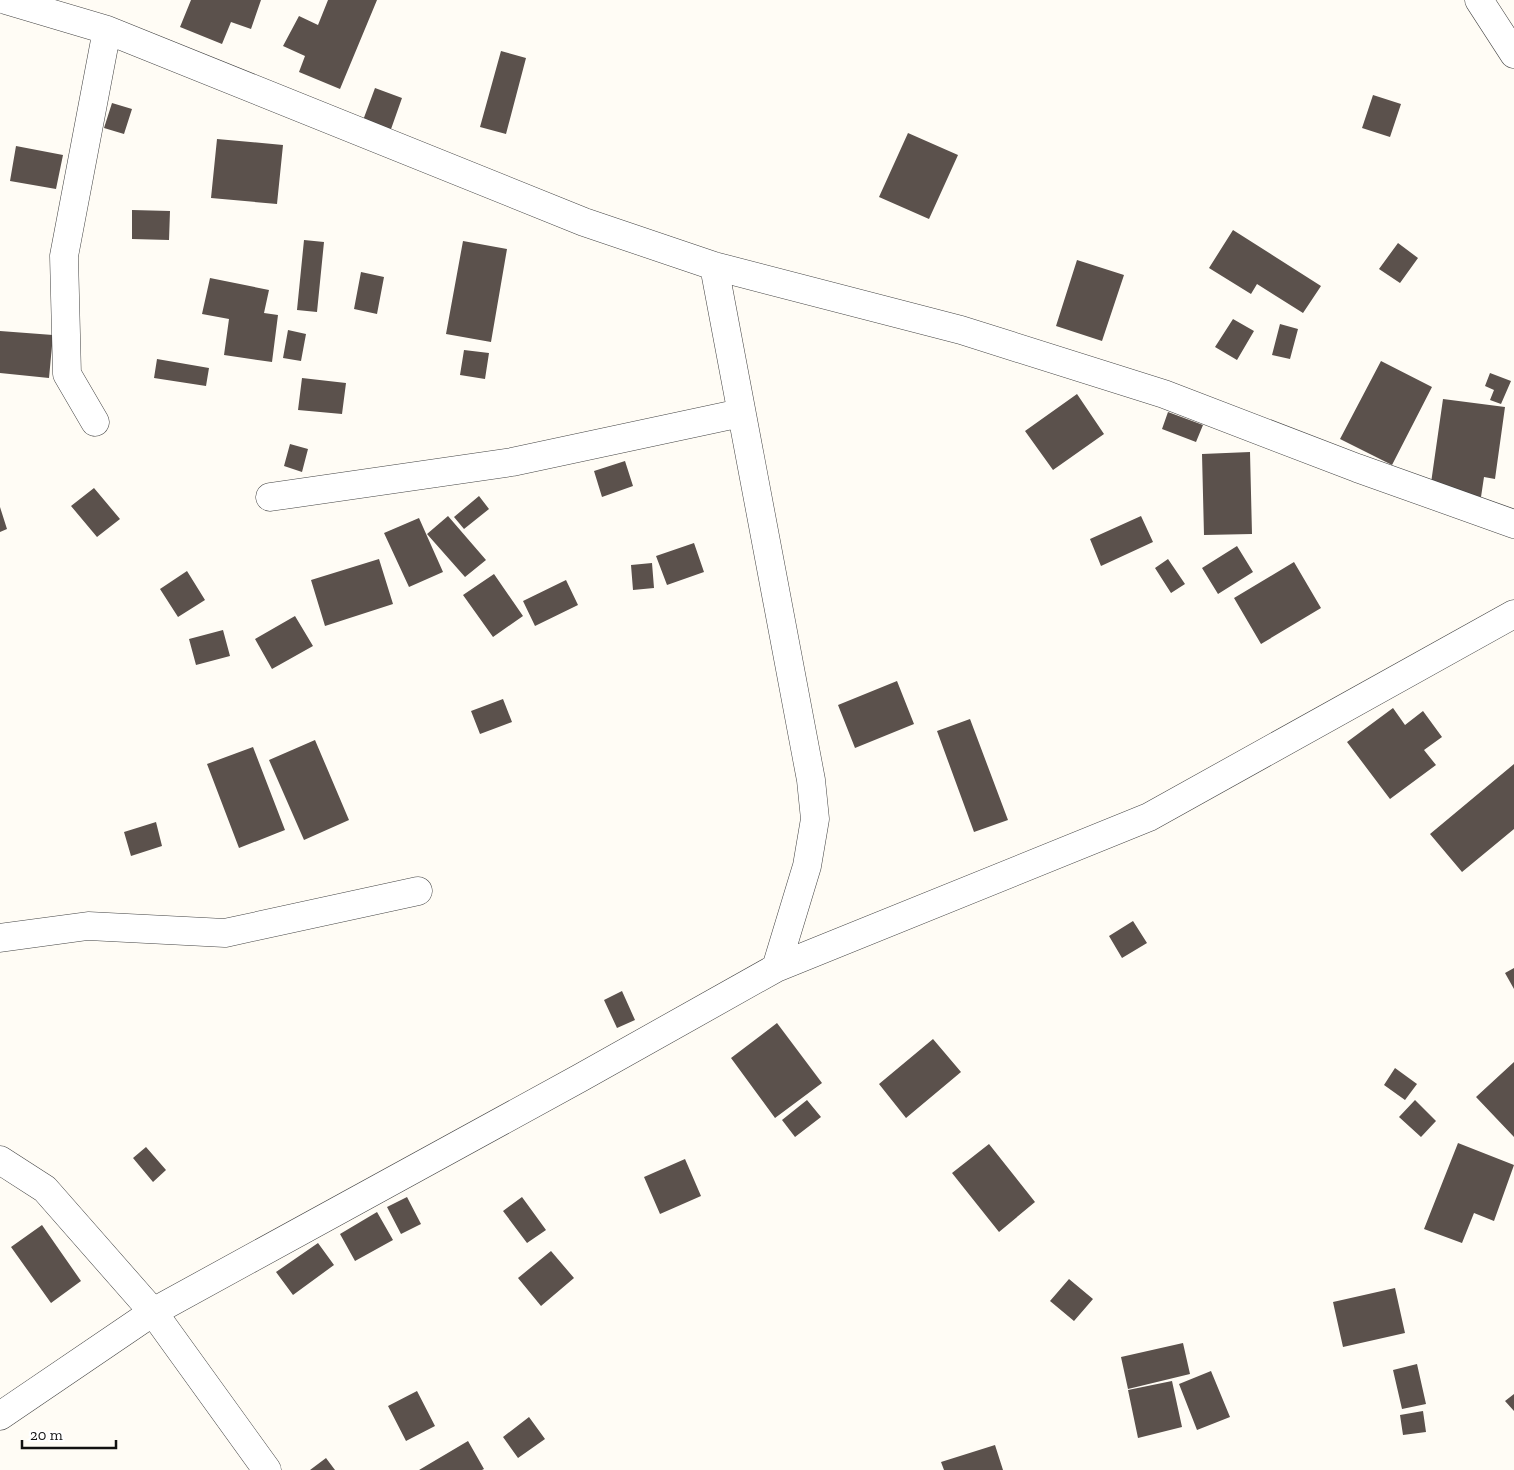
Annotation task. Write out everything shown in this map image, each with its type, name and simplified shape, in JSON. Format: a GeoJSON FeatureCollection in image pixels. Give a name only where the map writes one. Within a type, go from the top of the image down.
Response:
{"type":"FeatureCollection","features":[{"type":"Feature","properties":{"kind":"street"},"geometry":{"type":"LineString","coordinates":[[6,0],[107,30],[584,222],[714,266],[961,330],[1164,394],[1358,468],[1514,524]]}},
{"type":"Feature","properties":{"kind":"street"},"geometry":{"type":"LineString","coordinates":[[1478,0],[1514,54]]}},
{"type":"Feature","properties":{"kind":"street"},"geometry":{"type":"LineString","coordinates":[[95,422],[67,374],[64,256],[107,30]]}},
{"type":"Feature","properties":{"kind":"street"},"geometry":{"type":"LineString","coordinates":[[714,266],[811,780],[815,819],[807,866],[776,968]]}},
{"type":"Feature","properties":{"kind":"street"},"geometry":{"type":"LineString","coordinates":[[270,496],[512,462],[742,413]]}},
{"type":"Feature","properties":{"kind":"street"},"geometry":{"type":"LineString","coordinates":[[0,1416],[152,1312],[776,968],[1149,817],[1514,614]]}},
{"type":"Feature","properties":{"kind":"street"},"geometry":{"type":"LineString","coordinates":[[0,938],[88,926],[225,933],[418,890]]}},
{"type":"Feature","properties":{"kind":"street"},"geometry":{"type":"LineString","coordinates":[[0,1160],[45,1189],[152,1312],[267,1470]]}},
{"type":"Feature","properties":{"kind":"building"},"geometry":{"type":"Polygon","coordinates":[[[191,0],[261,0],[251,29],[231,22],[222,44],[180,27],[191,0]]]}},
{"type":"Feature","properties":{"kind":"building"},"geometry":{"type":"Polygon","coordinates":[[[328,0],[377,0],[340,89],[299,72],[305,56],[283,46],[299,16],[318,25],[328,0]]]}},
{"type":"Feature","properties":{"kind":"building"},"geometry":{"type":"Polygon","coordinates":[[[501,51],[526,58],[506,134],[480,127],[501,51]]]}},
{"type":"Feature","properties":{"kind":"building"},"geometry":{"type":"Polygon","coordinates":[[[375,88],[402,98],[390,132],[362,123],[375,88]]]}},
{"type":"Feature","properties":{"kind":"building"},"geometry":{"type":"Polygon","coordinates":[[[1373,95],[1401,104],[1390,137],[1362,128],[1373,95]]]}},
{"type":"Feature","properties":{"kind":"building"},"geometry":{"type":"Polygon","coordinates":[[[112,103],[132,109],[124,134],[104,128],[112,103]]]}},
{"type":"Feature","properties":{"kind":"building"},"geometry":{"type":"Polygon","coordinates":[[[908,133],[958,155],[929,219],[879,197],[908,133]]]}},
{"type":"Feature","properties":{"kind":"building"},"geometry":{"type":"Polygon","coordinates":[[[217,139],[283,145],[277,204],[211,198],[217,139]]]}},
{"type":"Feature","properties":{"kind":"building"},"geometry":{"type":"Polygon","coordinates":[[[16,146],[63,155],[56,189],[10,181],[16,146]]]}},
{"type":"Feature","properties":{"kind":"building"},"geometry":{"type":"Polygon","coordinates":[[[132,210],[170,211],[169,240],[132,239],[132,210]]]}},
{"type":"Feature","properties":{"kind":"building"},"geometry":{"type":"Polygon","coordinates":[[[1233,230],[1321,286],[1303,313],[1257,284],[1251,294],[1209,268],[1233,230]]]}},
{"type":"Feature","properties":{"kind":"building"},"geometry":{"type":"Polygon","coordinates":[[[304,240],[324,242],[317,312],[297,310],[304,240]]]}},
{"type":"Feature","properties":{"kind":"building"},"geometry":{"type":"Polygon","coordinates":[[[463,241],[507,249],[491,342],[446,334],[463,241]]]}},
{"type":"Feature","properties":{"kind":"building"},"geometry":{"type":"Polygon","coordinates":[[[1398,243],[1418,258],[1400,283],[1379,269],[1398,243]]]}},
{"type":"Feature","properties":{"kind":"building"},"geometry":{"type":"Polygon","coordinates":[[[1077,260],[1124,275],[1102,341],[1056,326],[1077,260]]]}},
{"type":"Feature","properties":{"kind":"building"},"geometry":{"type":"Polygon","coordinates":[[[361,272],[384,277],[377,314],[354,309],[361,272]]]}},
{"type":"Feature","properties":{"kind":"building"},"geometry":{"type":"Polygon","coordinates":[[[210,278],[269,290],[264,313],[278,315],[272,362],[224,355],[229,319],[202,314],[210,278]]]}},
{"type":"Feature","properties":{"kind":"building"},"geometry":{"type":"Polygon","coordinates":[[[1233,319],[1254,331],[1237,360],[1215,347],[1233,319]]]}},
{"type":"Feature","properties":{"kind":"building"},"geometry":{"type":"Polygon","coordinates":[[[1280,324],[1298,329],[1290,359],[1272,355],[1280,324]]]}},
{"type":"Feature","properties":{"kind":"building"},"geometry":{"type":"Polygon","coordinates":[[[288,330],[306,334],[301,361],[283,358],[288,330]]]}},
{"type":"Feature","properties":{"kind":"building"},"geometry":{"type":"Polygon","coordinates":[[[0,331],[53,335],[49,378],[0,373],[0,331]]]}},
{"type":"Feature","properties":{"kind":"building"},"geometry":{"type":"Polygon","coordinates":[[[464,350],[489,353],[485,379],[460,375],[464,350]]]}},
{"type":"Feature","properties":{"kind":"building"},"geometry":{"type":"Polygon","coordinates":[[[157,359],[209,368],[206,386],[154,378],[157,359]]]}},
{"type":"Feature","properties":{"kind":"building"},"geometry":{"type":"Polygon","coordinates":[[[1381,361],[1432,387],[1392,465],[1340,439],[1381,361]]]}},
{"type":"Feature","properties":{"kind":"building"},"geometry":{"type":"Polygon","coordinates":[[[1490,373],[1511,381],[1501,404],[1490,400],[1494,390],[1485,386],[1490,373]]]}},
{"type":"Feature","properties":{"kind":"building"},"geometry":{"type":"Polygon","coordinates":[[[302,378],[346,383],[342,414],[298,410],[302,378]]]}},
{"type":"Feature","properties":{"kind":"building"},"geometry":{"type":"Polygon","coordinates":[[[1077,394],[1104,434],[1053,470],[1025,431],[1077,394]]]}},
{"type":"Feature","properties":{"kind":"building"},"geometry":{"type":"Polygon","coordinates":[[[1443,399],[1505,407],[1495,479],[1484,477],[1481,497],[1430,490],[1443,399]]]}},
{"type":"Feature","properties":{"kind":"building"},"geometry":{"type":"Polygon","coordinates":[[[1168,412],[1203,425],[1196,442],[1162,429],[1168,412]]]}},
{"type":"Feature","properties":{"kind":"building"},"geometry":{"type":"Polygon","coordinates":[[[290,444],[308,449],[302,472],[284,466],[290,444]]]}},
{"type":"Feature","properties":{"kind":"building"},"geometry":{"type":"Polygon","coordinates":[[[1250,452],[1252,534],[1204,535],[1202,454],[1250,452]]]}},
{"type":"Feature","properties":{"kind":"building"},"geometry":{"type":"Polygon","coordinates":[[[625,461],[633,486],[602,497],[594,471],[625,461]]]}},
{"type":"Feature","properties":{"kind":"building"},"geometry":{"type":"Polygon","coordinates":[[[94,488],[120,519],[97,537],[71,506],[94,488]]]}},
{"type":"Feature","properties":{"kind":"building"},"geometry":{"type":"Polygon","coordinates":[[[479,496],[489,509],[464,529],[454,517],[479,496]]]}},
{"type":"Feature","properties":{"kind":"building"},"geometry":{"type":"Polygon","coordinates":[[[0,507],[7,529],[0,532],[0,507]]]}},
{"type":"Feature","properties":{"kind":"building"},"geometry":{"type":"Polygon","coordinates":[[[448,516],[486,560],[465,577],[427,534],[448,516]]]}},
{"type":"Feature","properties":{"kind":"building"},"geometry":{"type":"Polygon","coordinates":[[[1141,516],[1153,542],[1101,566],[1090,539],[1141,516]]]}},
{"type":"Feature","properties":{"kind":"building"},"geometry":{"type":"Polygon","coordinates":[[[419,518],[443,572],[409,587],[384,533],[419,518]]]}},
{"type":"Feature","properties":{"kind":"building"},"geometry":{"type":"Polygon","coordinates":[[[694,543],[704,572],[667,585],[656,556],[694,543]]]}},
{"type":"Feature","properties":{"kind":"building"},"geometry":{"type":"Polygon","coordinates":[[[1237,546],[1253,572],[1218,594],[1202,568],[1237,546]]]}},
{"type":"Feature","properties":{"kind":"building"},"geometry":{"type":"Polygon","coordinates":[[[379,559],[393,604],[325,626],[311,580],[379,559]]]}},
{"type":"Feature","properties":{"kind":"building"},"geometry":{"type":"Polygon","coordinates":[[[1168,559],[1185,584],[1171,593],[1155,568],[1168,559]]]}},
{"type":"Feature","properties":{"kind":"building"},"geometry":{"type":"Polygon","coordinates":[[[1294,562],[1321,608],[1261,644],[1234,598],[1294,562]]]}},
{"type":"Feature","properties":{"kind":"building"},"geometry":{"type":"Polygon","coordinates":[[[652,563],[654,588],[633,590],[631,565],[652,563]]]}},
{"type":"Feature","properties":{"kind":"building"},"geometry":{"type":"Polygon","coordinates":[[[187,571],[205,600],[178,617],[160,589],[187,571]]]}},
{"type":"Feature","properties":{"kind":"building"},"geometry":{"type":"Polygon","coordinates":[[[494,574],[523,616],[493,637],[463,595],[494,574]]]}},
{"type":"Feature","properties":{"kind":"building"},"geometry":{"type":"Polygon","coordinates":[[[566,580],[578,605],[535,626],[523,601],[566,580]]]}},
{"type":"Feature","properties":{"kind":"building"},"geometry":{"type":"Polygon","coordinates":[[[295,616],[313,646],[272,669],[255,639],[295,616]]]}},
{"type":"Feature","properties":{"kind":"building"},"geometry":{"type":"Polygon","coordinates":[[[223,630],[230,656],[196,665],[189,639],[223,630]]]}},
{"type":"Feature","properties":{"kind":"building"},"geometry":{"type":"Polygon","coordinates":[[[897,681],[914,724],[855,748],[838,705],[897,681]]]}},
{"type":"Feature","properties":{"kind":"building"},"geometry":{"type":"Polygon","coordinates":[[[503,699],[512,722],[480,734],[471,711],[503,699]]]}},
{"type":"Feature","properties":{"kind":"building"},"geometry":{"type":"Polygon","coordinates":[[[1393,708],[1405,725],[1423,711],[1442,737],[1424,750],[1436,765],[1390,799],[1347,742],[1393,708]]]}},
{"type":"Feature","properties":{"kind":"building"},"geometry":{"type":"Polygon","coordinates":[[[970,719],[1008,820],[974,832],[937,731],[970,719]]]}},
{"type":"Feature","properties":{"kind":"building"},"geometry":{"type":"Polygon","coordinates":[[[315,740],[349,820],[304,840],[269,760],[315,740]]]}},
{"type":"Feature","properties":{"kind":"building"},"geometry":{"type":"Polygon","coordinates":[[[253,747],[285,830],[239,848],[207,764],[253,747]]]}},
{"type":"Feature","properties":{"kind":"building"},"geometry":{"type":"Polygon","coordinates":[[[1514,764],[1514,829],[1462,872],[1430,834],[1514,764]]]}},
{"type":"Feature","properties":{"kind":"building"},"geometry":{"type":"Polygon","coordinates":[[[156,822],[162,846],[131,856],[124,832],[156,822]]]}},
{"type":"Feature","properties":{"kind":"building"},"geometry":{"type":"Polygon","coordinates":[[[1133,921],[1147,943],[1122,958],[1109,936],[1133,921]]]}},
{"type":"Feature","properties":{"kind":"building"},"geometry":{"type":"Polygon","coordinates":[[[1514,968],[1514,989],[1505,973],[1514,968]]]}},
{"type":"Feature","properties":{"kind":"building"},"geometry":{"type":"Polygon","coordinates":[[[622,991],[635,1020],[617,1028],[604,1000],[622,991]]]}},
{"type":"Feature","properties":{"kind":"building"},"geometry":{"type":"Polygon","coordinates":[[[777,1023],[822,1083],[775,1118],[731,1058],[777,1023]]]}},
{"type":"Feature","properties":{"kind":"building"},"geometry":{"type":"Polygon","coordinates":[[[933,1039],[961,1072],[906,1118],[879,1084],[933,1039]]]}},
{"type":"Feature","properties":{"kind":"building"},"geometry":{"type":"Polygon","coordinates":[[[1514,1062],[1514,1137],[1476,1097],[1514,1062]]]}},
{"type":"Feature","properties":{"kind":"building"},"geometry":{"type":"Polygon","coordinates":[[[1395,1068],[1417,1084],[1405,1100],[1384,1085],[1395,1068]]]}},
{"type":"Feature","properties":{"kind":"building"},"geometry":{"type":"Polygon","coordinates":[[[807,1100],[821,1117],[795,1137],[782,1120],[807,1100]]]}},
{"type":"Feature","properties":{"kind":"building"},"geometry":{"type":"Polygon","coordinates":[[[1415,1100],[1436,1121],[1421,1137],[1399,1117],[1415,1100]]]}},
{"type":"Feature","properties":{"kind":"building"},"geometry":{"type":"Polygon","coordinates":[[[1458,1143],[1514,1165],[1494,1221],[1474,1213],[1462,1243],[1424,1229],[1458,1143]]]}},
{"type":"Feature","properties":{"kind":"building"},"geometry":{"type":"Polygon","coordinates":[[[989,1144],[1035,1202],[999,1232],[952,1173],[989,1144]]]}},
{"type":"Feature","properties":{"kind":"building"},"geometry":{"type":"Polygon","coordinates":[[[146,1147],[166,1170],[153,1182],[133,1158],[146,1147]]]}},
{"type":"Feature","properties":{"kind":"building"},"geometry":{"type":"Polygon","coordinates":[[[685,1159],[701,1196],[660,1214],[644,1177],[685,1159]]]}},
{"type":"Feature","properties":{"kind":"building"},"geometry":{"type":"Polygon","coordinates":[[[407,1197],[421,1224],[401,1234],[387,1207],[407,1197]]]}},
{"type":"Feature","properties":{"kind":"building"},"geometry":{"type":"Polygon","coordinates":[[[522,1197],[546,1230],[527,1243],[503,1211],[522,1197]]]}},
{"type":"Feature","properties":{"kind":"building"},"geometry":{"type":"Polygon","coordinates":[[[377,1212],[393,1240],[355,1261],[340,1234],[377,1212]]]}},
{"type":"Feature","properties":{"kind":"building"},"geometry":{"type":"Polygon","coordinates":[[[42,1225],[81,1281],[51,1303],[11,1247],[42,1225]]]}},
{"type":"Feature","properties":{"kind":"building"},"geometry":{"type":"Polygon","coordinates":[[[318,1243],[334,1265],[293,1295],[276,1272],[318,1243]]]}},
{"type":"Feature","properties":{"kind":"building"},"geometry":{"type":"Polygon","coordinates":[[[551,1251],[574,1278],[541,1306],[518,1278],[551,1251]]]}},
{"type":"Feature","properties":{"kind":"building"},"geometry":{"type":"Polygon","coordinates":[[[1069,1279],[1093,1299],[1074,1321],[1050,1301],[1069,1279]]]}},
{"type":"Feature","properties":{"kind":"building"},"geometry":{"type":"Polygon","coordinates":[[[1395,1288],[1405,1333],[1343,1347],[1333,1302],[1395,1288]]]}},
{"type":"Feature","properties":{"kind":"building"},"geometry":{"type":"Polygon","coordinates":[[[1183,1343],[1190,1374],[1128,1389],[1121,1357],[1183,1343]]]}},
{"type":"Feature","properties":{"kind":"building"},"geometry":{"type":"Polygon","coordinates":[[[1417,1364],[1426,1404],[1402,1409],[1393,1370],[1417,1364]]]}},
{"type":"Feature","properties":{"kind":"building"},"geometry":{"type":"Polygon","coordinates":[[[1211,1371],[1230,1417],[1197,1430],[1179,1384],[1211,1371]]]}},
{"type":"Feature","properties":{"kind":"building"},"geometry":{"type":"Polygon","coordinates":[[[1172,1381],[1182,1427],[1138,1438],[1128,1390],[1172,1381]]]}},
{"type":"Feature","properties":{"kind":"building"},"geometry":{"type":"Polygon","coordinates":[[[417,1391],[435,1426],[406,1441],[388,1406],[417,1391]]]}},
{"type":"Feature","properties":{"kind":"building"},"geometry":{"type":"Polygon","coordinates":[[[1514,1394],[1514,1411],[1505,1401],[1514,1394]]]}},
{"type":"Feature","properties":{"kind":"building"},"geometry":{"type":"Polygon","coordinates":[[[1423,1411],[1426,1432],[1403,1435],[1400,1415],[1423,1411]]]}},
{"type":"Feature","properties":{"kind":"building"},"geometry":{"type":"Polygon","coordinates":[[[529,1417],[545,1439],[518,1458],[503,1437],[529,1417]]]}},
{"type":"Feature","properties":{"kind":"building"},"geometry":{"type":"Polygon","coordinates":[[[468,1441],[484,1469],[419,1470],[468,1441]]]}},
{"type":"Feature","properties":{"kind":"building"},"geometry":{"type":"Polygon","coordinates":[[[995,1445],[1003,1470],[944,1470],[941,1462],[995,1445]]]}},
{"type":"Feature","properties":{"kind":"building"},"geometry":{"type":"Polygon","coordinates":[[[326,1458],[335,1470],[310,1470],[326,1458]]]}}]}
